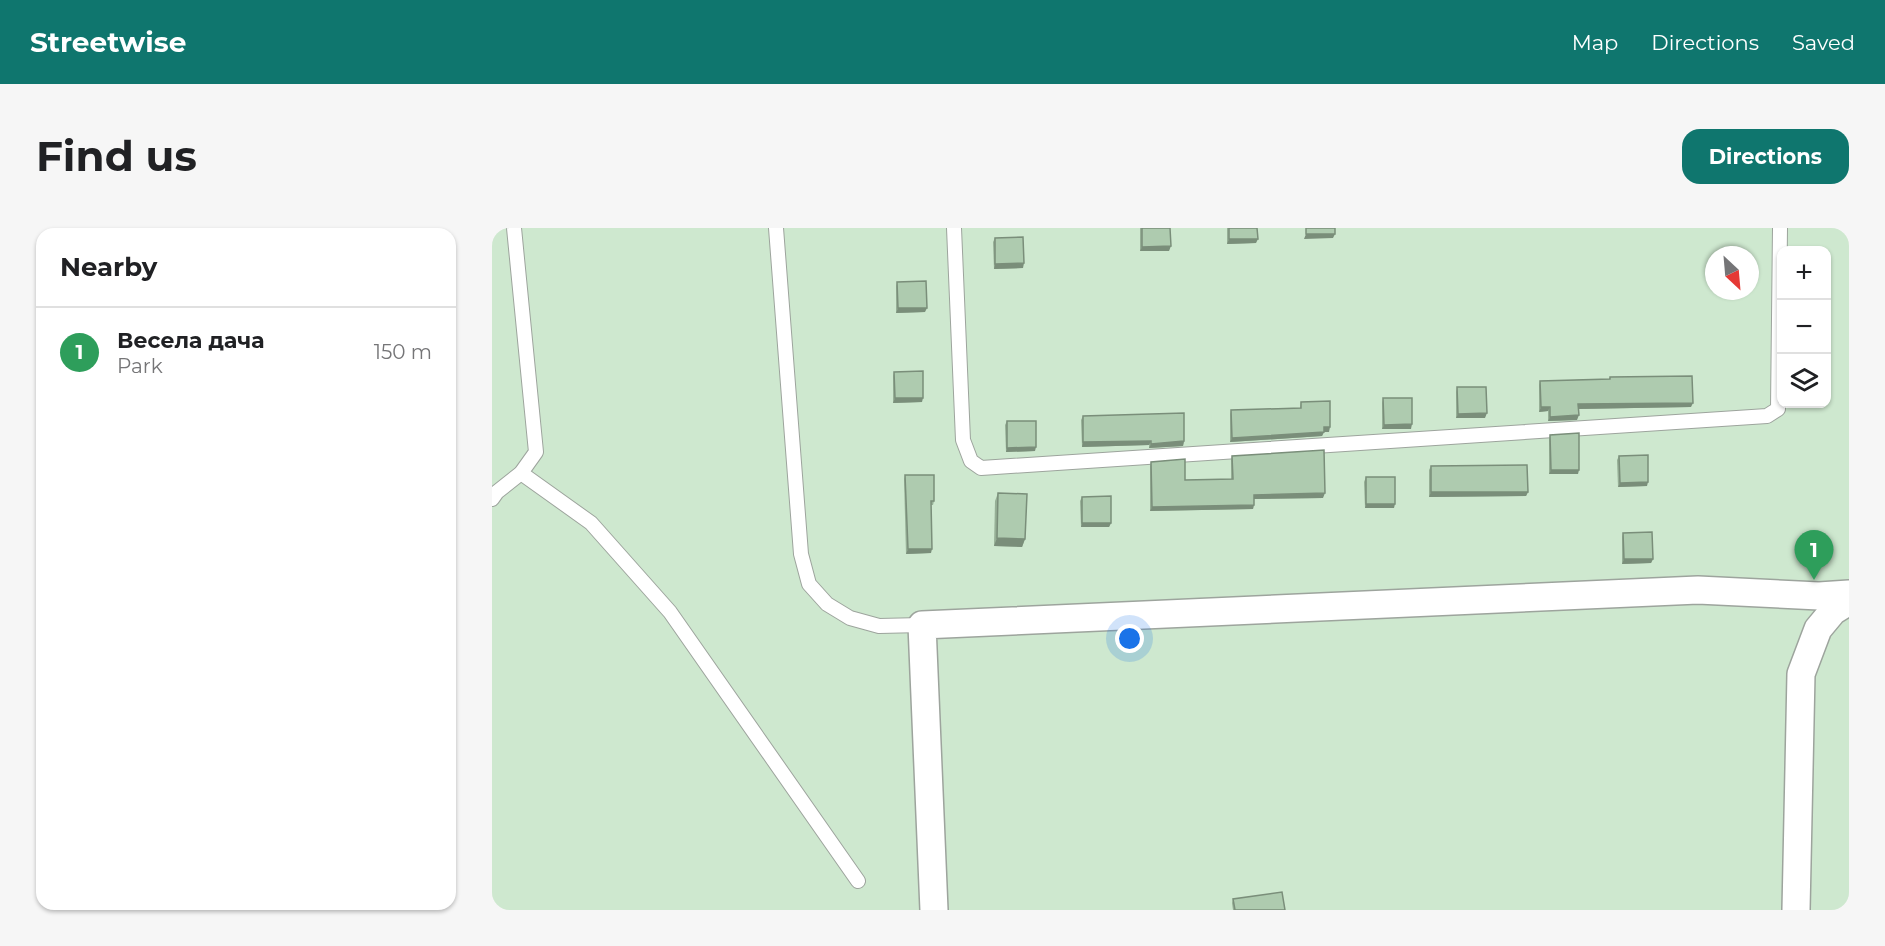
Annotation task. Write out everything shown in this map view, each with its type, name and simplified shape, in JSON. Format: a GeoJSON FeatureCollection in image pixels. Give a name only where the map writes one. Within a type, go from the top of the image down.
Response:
{"type":"FeatureCollection","features":[{"type":"Feature","properties":{"kind":"street"},"geometry":{"type":"LineString","coordinates":[[934,910],[922,625],[1698,590],[1819,596],[1849,594]]}},
{"type":"Feature","properties":{"kind":"street"},"geometry":{"type":"LineString","coordinates":[[1796,910],[1802,674],[1818,630],[1833,611],[1849,601]]}},
{"type":"Feature","properties":{"kind":"lane"},"geometry":{"type":"LineString","coordinates":[[492,499],[520,473],[536,452],[514,228]]}},
{"type":"Feature","properties":{"kind":"lane"},"geometry":{"type":"LineString","coordinates":[[776,228],[801,554],[809,584],[827,604],[850,618],[879,626],[922,625]]}},
{"type":"Feature","properties":{"kind":"lane"},"geometry":{"type":"LineString","coordinates":[[954,228],[963,440],[971,461],[981,468],[1767,416],[1778,409],[1780,228]]}},
{"type":"Feature","properties":{"kind":"lane"},"geometry":{"type":"LineString","coordinates":[[520,473],[591,523],[670,612],[858,881]]}},
{"type":"Feature","properties":{"kind":"green space"},"geometry":{"type":"Polygon","coordinates":[[[492,228],[1849,228],[1849,910],[492,910],[492,228]]]}},
{"type":"Feature","properties":{"kind":"building"},"geometry":{"type":"Polygon","coordinates":[[[1142,228],[1170,228],[1171,246],[1142,247],[1142,228]]]}},
{"type":"Feature","properties":{"kind":"building"},"geometry":{"type":"Polygon","coordinates":[[[1229,228],[1257,228],[1258,239],[1229,239],[1229,228]]]}},
{"type":"Feature","properties":{"kind":"building"},"geometry":{"type":"Polygon","coordinates":[[[1306,228],[1335,228],[1335,234],[1306,234],[1306,228]]]}},
{"type":"Feature","properties":{"kind":"building"},"geometry":{"type":"Polygon","coordinates":[[[1023,237],[1024,263],[995,264],[995,238],[1023,237]]]}},
{"type":"Feature","properties":{"kind":"building"},"geometry":{"type":"Polygon","coordinates":[[[926,281],[927,308],[898,308],[897,282],[926,281]]]}},
{"type":"Feature","properties":{"kind":"building"},"geometry":{"type":"Polygon","coordinates":[[[923,371],[923,398],[895,398],[894,372],[923,371]]]}},
{"type":"Feature","properties":{"kind":"building"},"geometry":{"type":"Polygon","coordinates":[[[1692,376],[1693,403],[1578,404],[1579,415],[1550,417],[1550,407],[1541,407],[1540,381],[1692,376]]]}},
{"type":"Feature","properties":{"kind":"building"},"geometry":{"type":"Polygon","coordinates":[[[1457,387],[1486,387],[1487,413],[1458,414],[1457,387]]]}},
{"type":"Feature","properties":{"kind":"building"},"geometry":{"type":"Polygon","coordinates":[[[1383,398],[1412,398],[1412,424],[1384,425],[1383,398]]]}},
{"type":"Feature","properties":{"kind":"building"},"geometry":{"type":"Polygon","coordinates":[[[1330,401],[1330,427],[1324,427],[1324,432],[1232,438],[1231,410],[1301,408],[1301,402],[1330,401]]]}},
{"type":"Feature","properties":{"kind":"building"},"geometry":{"type":"Polygon","coordinates":[[[1184,413],[1184,441],[1151,444],[1151,441],[1083,442],[1083,416],[1184,413]]]}},
{"type":"Feature","properties":{"kind":"building"},"geometry":{"type":"Polygon","coordinates":[[[1007,421],[1036,421],[1036,447],[1007,448],[1007,421]]]}},
{"type":"Feature","properties":{"kind":"building"},"geometry":{"type":"Polygon","coordinates":[[[1579,433],[1579,470],[1551,470],[1550,435],[1579,433]]]}},
{"type":"Feature","properties":{"kind":"building"},"geometry":{"type":"Polygon","coordinates":[[[1324,450],[1325,493],[1254,495],[1254,505],[1152,507],[1151,462],[1185,459],[1185,480],[1233,479],[1232,456],[1324,450]]]}},
{"type":"Feature","properties":{"kind":"building"},"geometry":{"type":"Polygon","coordinates":[[[1648,455],[1648,482],[1620,483],[1619,456],[1648,455]]]}},
{"type":"Feature","properties":{"kind":"building"},"geometry":{"type":"Polygon","coordinates":[[[1527,465],[1528,492],[1431,492],[1431,466],[1527,465]]]}},
{"type":"Feature","properties":{"kind":"building"},"geometry":{"type":"Polygon","coordinates":[[[905,475],[934,475],[934,501],[931,501],[932,549],[908,549],[905,475]]]}},
{"type":"Feature","properties":{"kind":"building"},"geometry":{"type":"Polygon","coordinates":[[[1366,477],[1395,477],[1395,504],[1366,504],[1366,477]]]}},
{"type":"Feature","properties":{"kind":"building"},"geometry":{"type":"Polygon","coordinates":[[[998,493],[1027,494],[1025,539],[997,538],[998,493]]]}},
{"type":"Feature","properties":{"kind":"building"},"geometry":{"type":"Polygon","coordinates":[[[1111,496],[1111,523],[1082,523],[1082,497],[1111,496]]]}},
{"type":"Feature","properties":{"kind":"building"},"geometry":{"type":"Polygon","coordinates":[[[1652,532],[1653,559],[1624,559],[1623,533],[1652,532]]]}},
{"type":"Feature","properties":{"kind":"building"},"geometry":{"type":"Polygon","coordinates":[[[1282,892],[1285,910],[1235,910],[1233,899],[1282,892]]]}},
{"type":"Feature","properties":{"kind":"place","name":"Весела дача"},"geometry":{"type":"Point","coordinates":[1814,580]}}]}
